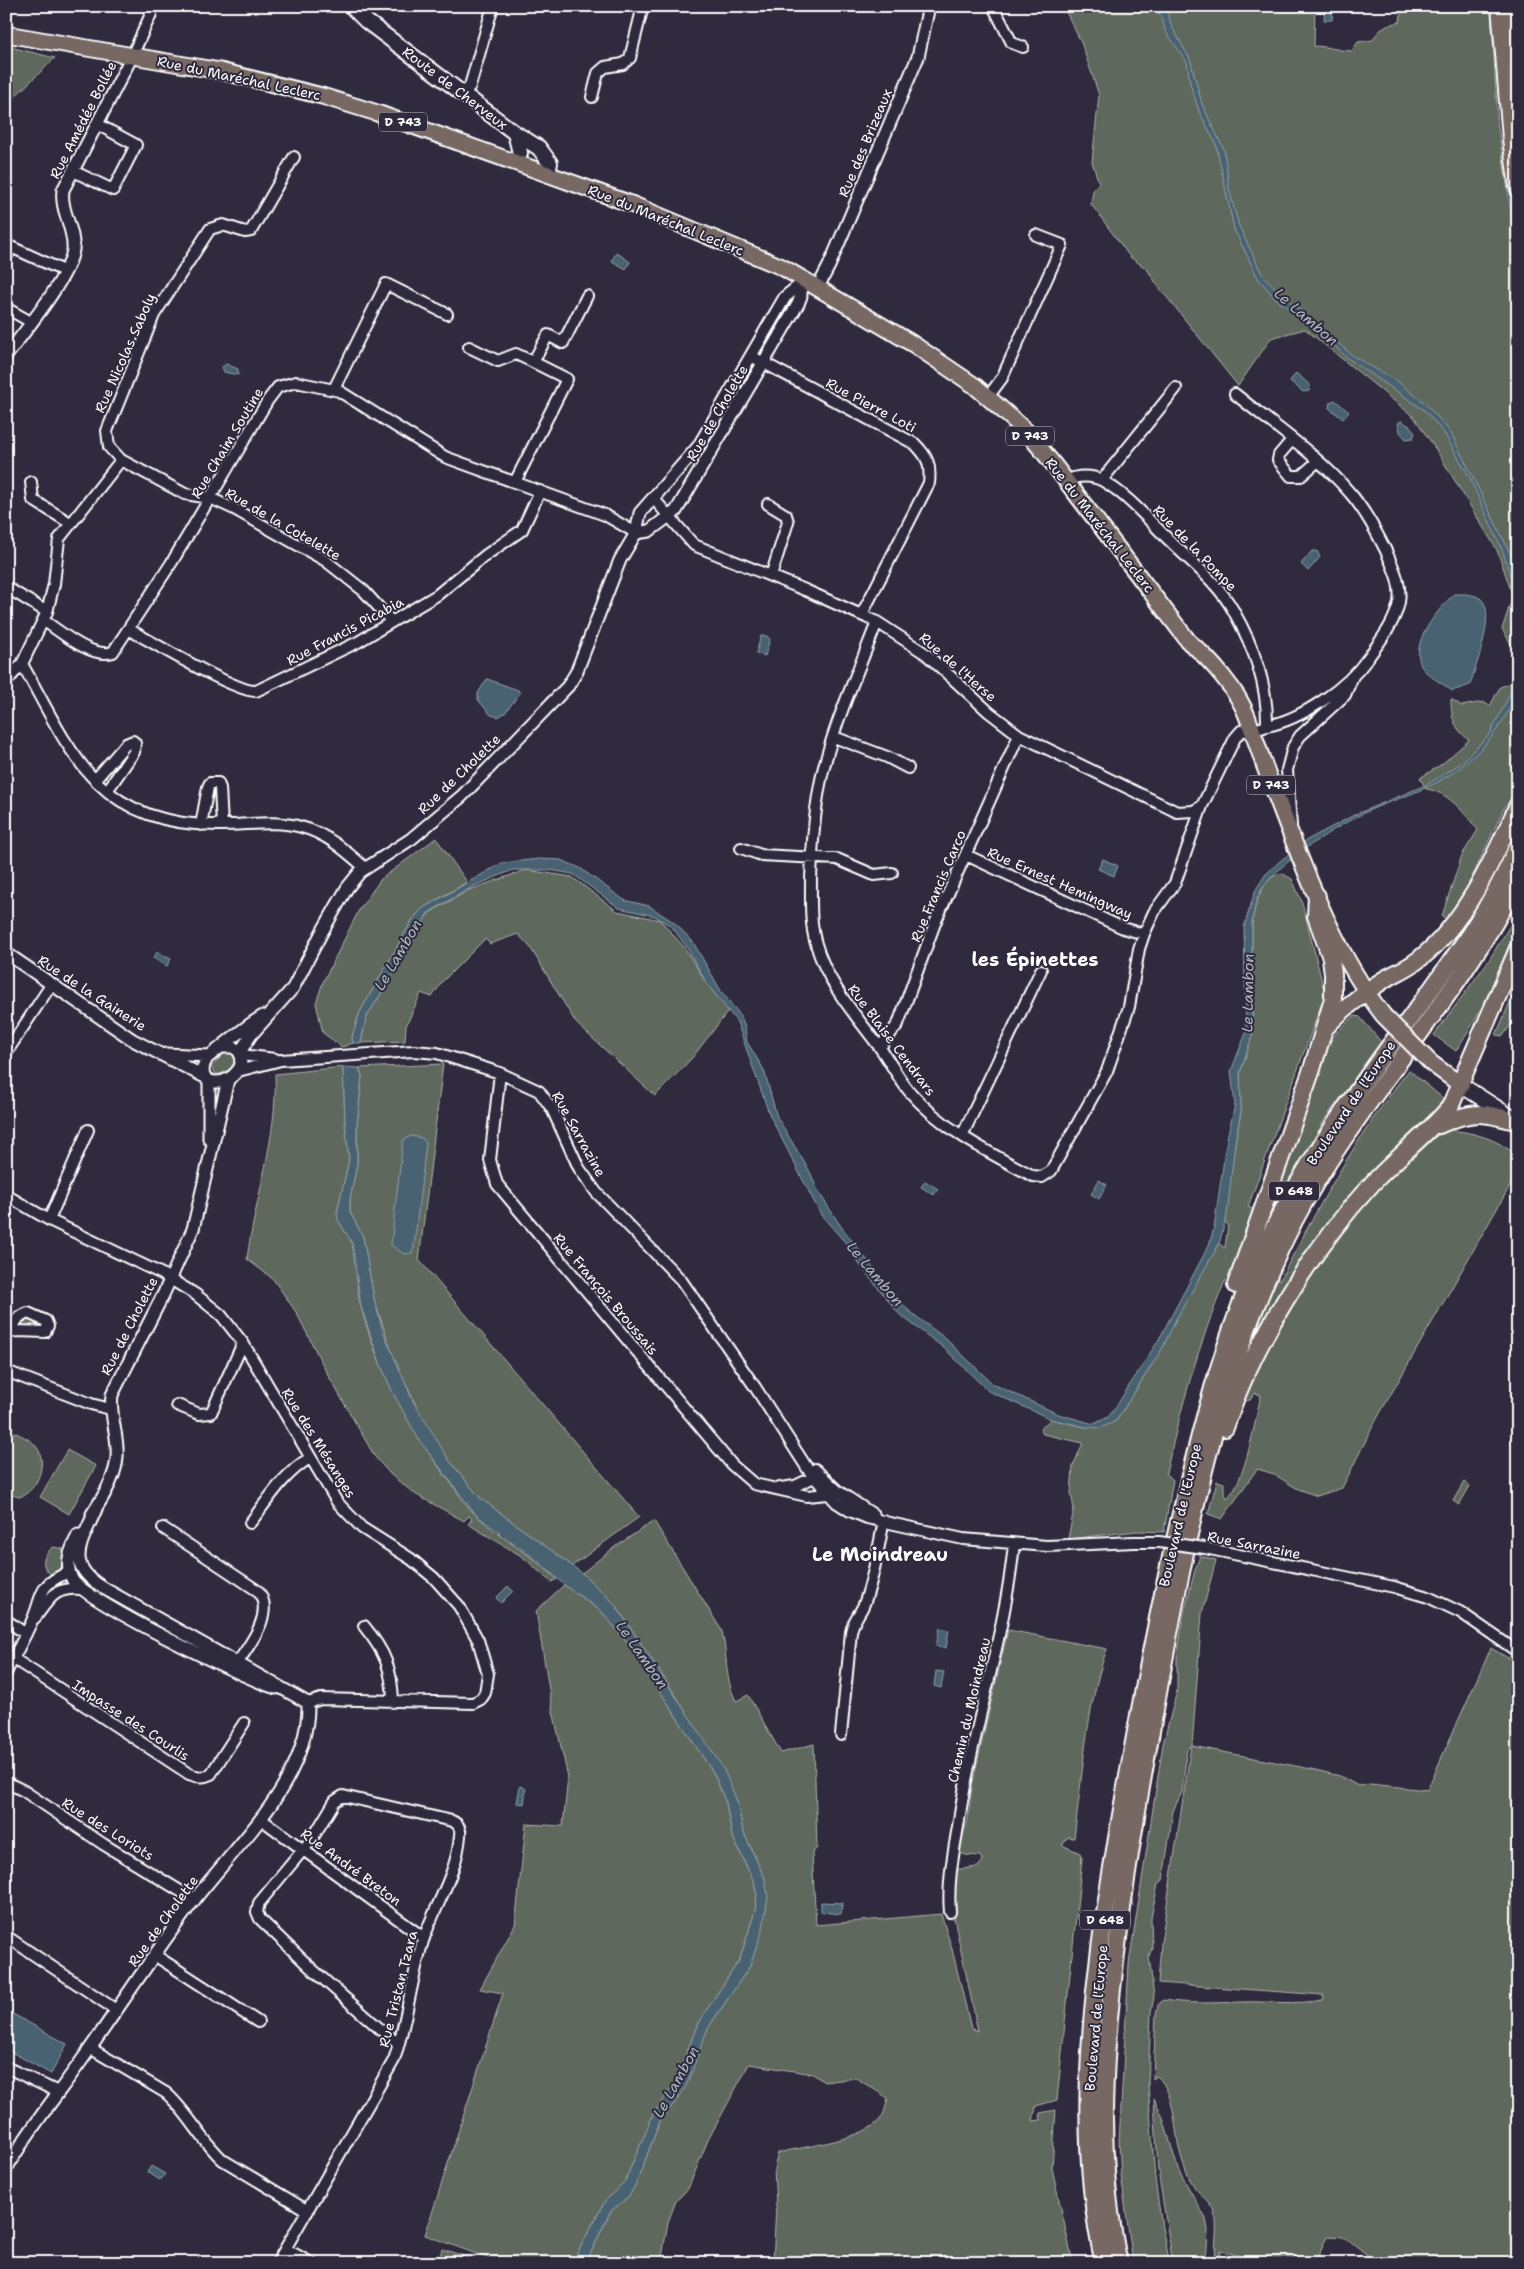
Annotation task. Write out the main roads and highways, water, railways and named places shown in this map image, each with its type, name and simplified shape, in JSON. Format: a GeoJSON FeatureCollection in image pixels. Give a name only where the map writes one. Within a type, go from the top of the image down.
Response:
{"type":"FeatureCollection","features":[{"type":"Feature","properties":{"kind":"highway"},"geometry":{"type":"LineString","coordinates":[[1500,6],[1508,110],[1518,187]]}},
{"type":"Feature","properties":{"kind":"highway"},"geometry":{"type":"LineString","coordinates":[[1516,6],[1518,45]]}},
{"type":"Feature","properties":{"kind":"highway"},"geometry":{"type":"LineString","coordinates":[[1325,1029],[1337,1015],[1366,993],[1417,962],[1439,942],[1468,901],[1518,805]]}},
{"type":"Feature","properties":{"kind":"highway","name":"Boulevard de l'Europe"},"geometry":{"type":"LineString","coordinates":[[1104,2263],[1096,2226],[1089,2158],[1088,2112],[1093,2022],[1122,1812],[1172,1584],[1206,1407],[1236,1314],[1266,1243],[1298,1184],[1329,1132],[1473,929],[1518,846]]}},
{"type":"Feature","properties":{"kind":"highway","name":"Boulevard de l'Europe"},"geometry":{"type":"LineString","coordinates":[[1119,2263],[1111,2224],[1104,2155],[1103,2108],[1108,2031],[1120,1922],[1172,1584],[1226,1392],[1248,1324],[1276,1258],[1308,1196],[1345,1136],[1468,964],[1497,919],[1518,880]]}},
{"type":"Feature","properties":{"kind":"highway"},"geometry":{"type":"LineString","coordinates":[[1172,1584],[1207,1368],[1325,1029],[1332,998],[1334,979],[1331,958],[1316,916],[1317,896]]}},
{"type":"Feature","properties":{"kind":"highway"},"geometry":{"type":"LineString","coordinates":[[1172,1584],[1205,1492],[1228,1419],[1250,1368],[1282,1307],[1313,1257],[1343,1217],[1385,1170],[1434,1126],[1450,1107],[1518,950]]}},
{"type":"Feature","properties":{"kind":"highway"},"geometry":{"type":"LineString","coordinates":[[1434,1126],[1460,1115],[1472,1114],[1494,1115],[1518,1122]]}},
{"type":"Feature","properties":{"kind":"main road","name":"Route de Cherveux"},"geometry":{"type":"LineString","coordinates":[[352,6],[366,21],[463,95],[539,148],[550,163],[548,174]]}},
{"type":"Feature","properties":{"kind":"main road","name":"Rue du Maréchal Leclerc"},"geometry":{"type":"LineString","coordinates":[[6,34],[229,73],[322,96],[378,112],[516,162],[695,229],[782,267],[808,285],[913,344],[988,397],[1027,432],[1067,481],[1189,642],[1206,656],[1235,695],[1247,716],[1251,731],[1317,896],[1366,993],[1384,1016],[1431,1062],[1461,1085]]}},
{"type":"Feature","properties":{"kind":"main road"},"geometry":{"type":"LineString","coordinates":[[515,133],[520,153],[516,162]]}},
{"type":"Feature","properties":{"kind":"main road"},"geometry":{"type":"LineString","coordinates":[[1461,1085],[1518,1122]]}},
{"type":"Feature","properties":{"kind":"water","name":"Le Lambon"},"geometry":{"type":"Polygon","coordinates":[[[1157,6],[1165,6],[1172,27],[1190,59],[1202,104],[1224,150],[1229,189],[1239,226],[1262,274],[1281,294],[1353,356],[1397,381],[1426,404],[1451,433],[1512,557],[1518,575],[1518,599],[1503,552],[1469,476],[1444,433],[1424,410],[1346,357],[1328,339],[1275,298],[1258,278],[1234,229],[1216,144],[1199,111],[1190,83],[1187,62],[1166,32],[1157,6]]]}},
{"type":"Feature","properties":{"kind":"water"},"geometry":{"type":"Polygon","coordinates":[[[1325,6],[1333,6],[1332,20],[1324,20],[1325,6]]]}},
{"type":"Feature","properties":{"kind":"water"},"geometry":{"type":"Polygon","coordinates":[[[616,252],[630,262],[626,269],[612,261],[616,252]]]}},
{"type":"Feature","properties":{"kind":"water"},"geometry":{"type":"Polygon","coordinates":[[[226,364],[238,369],[238,375],[224,372],[222,367],[226,364]]]}},
{"type":"Feature","properties":{"kind":"water"},"geometry":{"type":"Polygon","coordinates":[[[1296,373],[1310,385],[1309,391],[1303,392],[1290,381],[1296,373]]]}},
{"type":"Feature","properties":{"kind":"water"},"geometry":{"type":"Polygon","coordinates":[[[1335,400],[1349,412],[1343,419],[1329,408],[1330,402],[1335,400]]]}},
{"type":"Feature","properties":{"kind":"water"},"geometry":{"type":"Polygon","coordinates":[[[1401,421],[1410,426],[1415,433],[1413,438],[1406,439],[1400,432],[1398,423],[1401,421]]]}},
{"type":"Feature","properties":{"kind":"water"},"geometry":{"type":"Polygon","coordinates":[[[1312,551],[1317,551],[1320,557],[1308,571],[1301,564],[1312,551]]]}},
{"type":"Feature","properties":{"kind":"water"},"geometry":{"type":"Polygon","coordinates":[[[1454,594],[1468,594],[1481,599],[1487,616],[1480,654],[1470,685],[1452,691],[1424,670],[1419,658],[1419,648],[1427,627],[1454,594]]]}},
{"type":"Feature","properties":{"kind":"water"},"geometry":{"type":"Polygon","coordinates":[[[761,636],[767,636],[770,639],[765,656],[756,653],[761,636]]]}},
{"type":"Feature","properties":{"kind":"water","name":"Le Lambon"},"geometry":{"type":"Polygon","coordinates":[[[1518,678],[1516,695],[1503,720],[1491,738],[1468,761],[1433,785],[1368,811],[1326,835],[1295,856],[1270,878],[1262,889],[1254,909],[1252,922],[1252,1036],[1240,1073],[1241,1111],[1235,1143],[1227,1215],[1219,1244],[1175,1321],[1162,1349],[1116,1421],[1101,1428],[1085,1427],[1051,1419],[988,1391],[945,1349],[899,1314],[848,1250],[850,1248],[821,1215],[770,1116],[737,1022],[707,984],[686,946],[672,927],[655,916],[619,908],[573,874],[549,870],[513,870],[472,887],[428,913],[366,1018],[361,1043],[353,1043],[352,1037],[360,1012],[413,919],[423,908],[502,863],[539,859],[561,860],[580,868],[624,900],[649,906],[675,923],[693,942],[721,991],[740,1015],[745,1028],[747,1042],[764,1070],[777,1117],[810,1172],[818,1191],[840,1225],[908,1310],[946,1339],[993,1384],[1058,1414],[1094,1424],[1108,1417],[1113,1411],[1158,1341],[1209,1245],[1214,1228],[1227,1138],[1235,1105],[1231,1071],[1246,1033],[1244,927],[1255,891],[1265,875],[1307,840],[1354,815],[1428,784],[1460,764],[1490,734],[1518,678]]]}},
{"type":"Feature","properties":{"kind":"water"},"geometry":{"type":"Polygon","coordinates":[[[487,679],[518,690],[520,693],[505,713],[498,717],[491,715],[478,700],[478,693],[487,679]]]}},
{"type":"Feature","properties":{"kind":"water"},"geometry":{"type":"Polygon","coordinates":[[[1103,859],[1118,866],[1114,876],[1098,869],[1103,859]]]}},
{"type":"Feature","properties":{"kind":"water"},"geometry":{"type":"Polygon","coordinates":[[[157,952],[171,959],[167,966],[153,958],[157,952]]]}},
{"type":"Feature","properties":{"kind":"water","name":"Le Lambon"},"geometry":{"type":"Polygon","coordinates":[[[343,1067],[359,1068],[362,1076],[357,1125],[357,1164],[350,1199],[350,1212],[363,1237],[374,1299],[383,1331],[413,1401],[449,1460],[480,1498],[582,1573],[614,1603],[723,1768],[737,1801],[743,1831],[765,1879],[768,1896],[763,1928],[750,1966],[708,2028],[687,2084],[660,2121],[636,2184],[629,2196],[610,2212],[586,2263],[572,2263],[605,2201],[625,2181],[653,2115],[677,2079],[698,2023],[740,1959],[755,1911],[757,1895],[754,1882],[732,1835],[726,1803],[714,1774],[629,1644],[601,1611],[564,1585],[539,1562],[476,1515],[419,1440],[393,1393],[380,1363],[361,1307],[352,1243],[338,1220],[337,1213],[349,1160],[345,1122],[343,1067]]]}},
{"type":"Feature","properties":{"kind":"water"},"geometry":{"type":"Polygon","coordinates":[[[411,1136],[422,1138],[426,1143],[414,1247],[412,1253],[404,1254],[391,1245],[403,1140],[411,1136]]]}},
{"type":"Feature","properties":{"kind":"water"},"geometry":{"type":"Polygon","coordinates":[[[1099,1180],[1107,1185],[1099,1199],[1091,1194],[1099,1180]]]}},
{"type":"Feature","properties":{"kind":"water"},"geometry":{"type":"Polygon","coordinates":[[[925,1181],[938,1189],[934,1195],[921,1187],[925,1181]]]}},
{"type":"Feature","properties":{"kind":"water"},"geometry":{"type":"Polygon","coordinates":[[[508,1586],[513,1591],[501,1603],[496,1598],[508,1586]]]}},
{"type":"Feature","properties":{"kind":"water"},"geometry":{"type":"Polygon","coordinates":[[[940,1628],[949,1630],[946,1648],[936,1646],[940,1628]]]}},
{"type":"Feature","properties":{"kind":"water"},"geometry":{"type":"Polygon","coordinates":[[[936,1671],[944,1672],[941,1688],[934,1686],[936,1671]]]}},
{"type":"Feature","properties":{"kind":"water"},"geometry":{"type":"Polygon","coordinates":[[[520,1786],[526,1789],[524,1804],[517,1803],[520,1786]]]}},
{"type":"Feature","properties":{"kind":"water"},"geometry":{"type":"Polygon","coordinates":[[[821,1902],[842,1903],[841,1914],[821,1912],[821,1902]]]}},
{"type":"Feature","properties":{"kind":"water"},"geometry":{"type":"Polygon","coordinates":[[[13,2014],[67,2044],[51,2074],[6,2049],[6,2026],[13,2014]]]}},
{"type":"Feature","properties":{"kind":"water"},"geometry":{"type":"Polygon","coordinates":[[[151,2166],[165,2174],[160,2180],[147,2172],[151,2166]]]}},
{"type":"Feature","properties":{"kind":"district","name":"les Épinettes"},"geometry":{"type":"Point","coordinates":[1035,959]}},
{"type":"Feature","properties":{"kind":"district","name":"Le Moindreau"},"geometry":{"type":"Point","coordinates":[880,1554]}}]}
